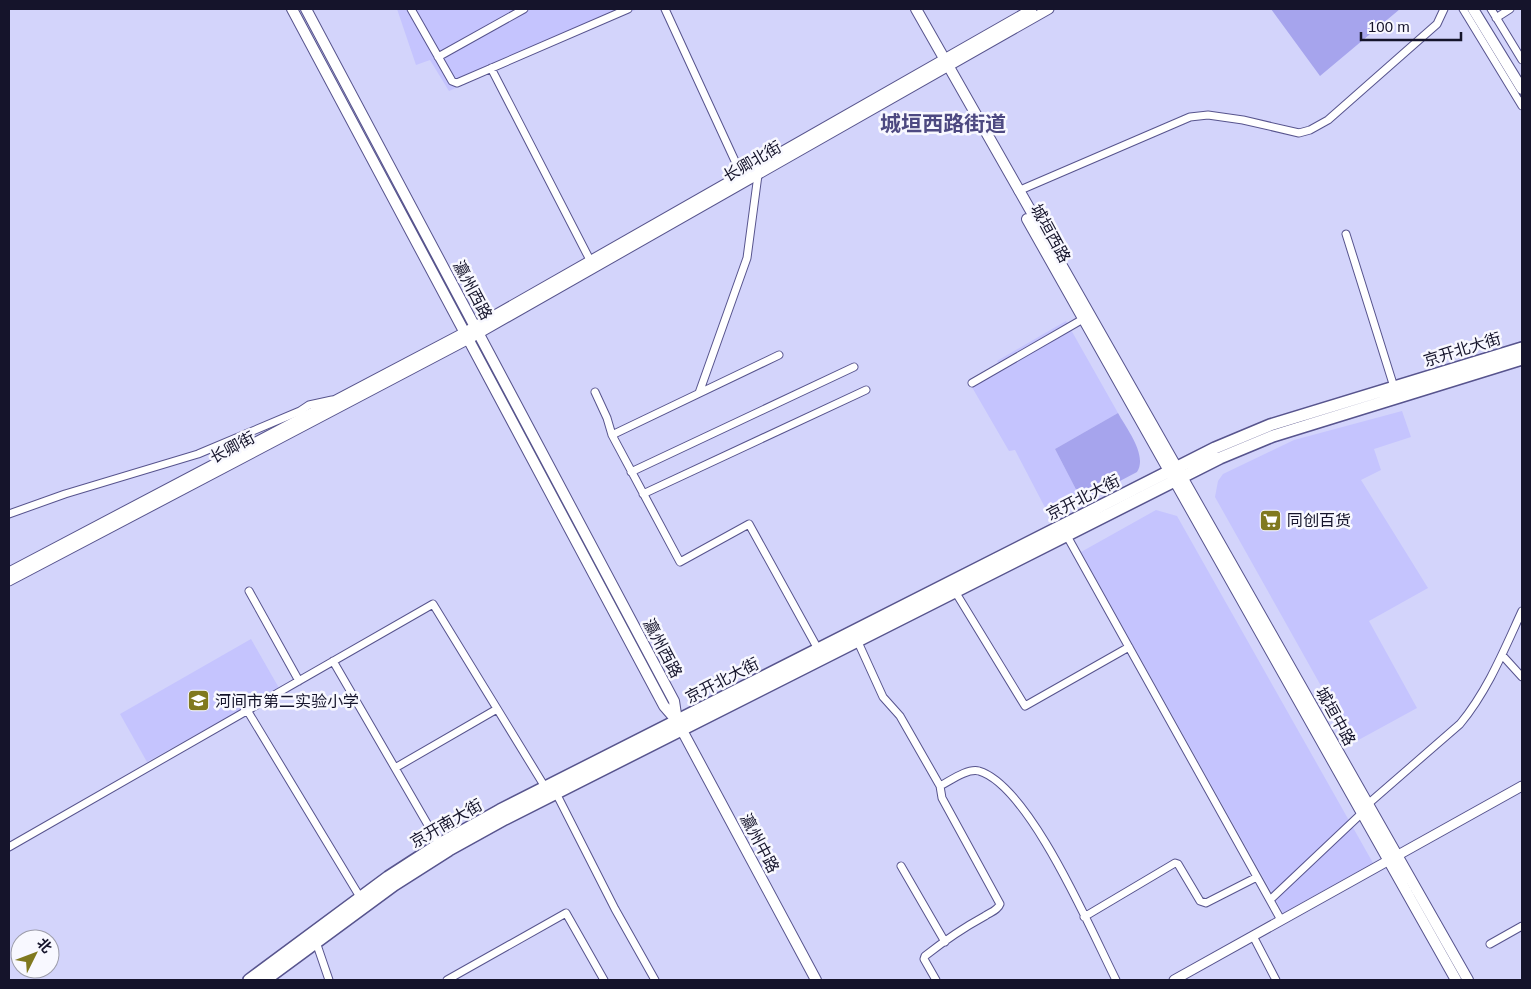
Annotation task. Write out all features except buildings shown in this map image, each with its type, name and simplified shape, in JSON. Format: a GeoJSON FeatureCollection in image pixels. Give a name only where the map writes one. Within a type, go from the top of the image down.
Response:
{"type":"FeatureCollection","features":[{"type":"Feature","properties":{"kind":"main road","name":"瀛州西路"},"geometry":{"type":"LineString","coordinates":[[292,9],[664,706],[679,725]]}},
{"type":"Feature","properties":{"kind":"main road","name":"瀛州西路"},"geometry":{"type":"LineString","coordinates":[[306,9],[674,701],[679,725]]}},
{"type":"Feature","properties":{"kind":"main road","name":"城垣西路"},"geometry":{"type":"LineString","coordinates":[[908,9],[1018,190],[1176,474]]}},
{"type":"Feature","properties":{"kind":"main road","name":"城垣西路"},"geometry":{"type":"LineString","coordinates":[[916,9],[943,64],[1083,319],[1176,474]]}},
{"type":"Feature","properties":{"kind":"main road"},"geometry":{"type":"LineString","coordinates":[[1473,9],[1522,89]]}},
{"type":"Feature","properties":{"kind":"main road"},"geometry":{"type":"LineString","coordinates":[[1481,9],[1522,76]]}},
{"type":"Feature","properties":{"kind":"main road","name":"京开北大街"},"geometry":{"type":"LineString","coordinates":[[679,725],[858,642],[1067,536],[1253,431],[1522,348]]}},
{"type":"Feature","properties":{"kind":"main road","name":"京开北大街"},"geometry":{"type":"LineString","coordinates":[[679,725],[818,649],[1176,474],[1257,441],[1522,360]]}},
{"type":"Feature","properties":{"kind":"main road","name":"城垣中路"},"geometry":{"type":"LineString","coordinates":[[1176,474],[1368,804],[1393,858],[1456,980]]}},
{"type":"Feature","properties":{"kind":"main road","name":"城垣中路"},"geometry":{"type":"LineString","coordinates":[[1176,474],[1362,813],[1393,858],[1468,980]]}},
{"type":"Feature","properties":{"kind":"main road","name":"京开南大街"},"geometry":{"type":"LineString","coordinates":[[249,980],[360,897],[439,844],[545,788],[679,725]]}},
{"type":"Feature","properties":{"kind":"main road","name":"京开南大街"},"geometry":{"type":"LineString","coordinates":[[265,980],[424,865],[679,725]]}},
{"type":"Feature","properties":{"kind":"main road","name":"瀛州中路"},"geometry":{"type":"LineString","coordinates":[[679,725],[816,980]]}},
{"type":"Feature","properties":{"kind":"street"},"geometry":{"type":"LineString","coordinates":[[411,9],[452,81],[457,83],[628,9]]}},
{"type":"Feature","properties":{"kind":"street"},"geometry":{"type":"LineString","coordinates":[[438,57],[524,9]]}},
{"type":"Feature","properties":{"kind":"street"},"geometry":{"type":"LineString","coordinates":[[665,9],[741,174]]}},
{"type":"Feature","properties":{"kind":"street","name":"长卿北街"},"geometry":{"type":"LineString","coordinates":[[477,330],[758,175],[1032,9]]}},
{"type":"Feature","properties":{"kind":"street","name":"长卿北街"},"geometry":{"type":"LineString","coordinates":[[467,336],[590,260],[741,174],[943,64],[1049,9]]}},
{"type":"Feature","properties":{"kind":"street"},"geometry":{"type":"LineString","coordinates":[[1018,190],[1190,117],[1208,115],[1299,133],[1310,130],[1328,120],[1437,24],[1444,9]]}},
{"type":"Feature","properties":{"kind":"street"},"geometry":{"type":"LineString","coordinates":[[1463,9],[1522,106]]}},
{"type":"Feature","properties":{"kind":"street"},"geometry":{"type":"LineString","coordinates":[[1491,9],[1522,60]]}},
{"type":"Feature","properties":{"kind":"street"},"geometry":{"type":"LineString","coordinates":[[1496,18],[1510,9]]}},
{"type":"Feature","properties":{"kind":"street"},"geometry":{"type":"LineString","coordinates":[[490,68],[590,260]]}},
{"type":"Feature","properties":{"kind":"street"},"geometry":{"type":"LineString","coordinates":[[699,393],[747,258],[758,175]]}},
{"type":"Feature","properties":{"kind":"street"},"geometry":{"type":"LineString","coordinates":[[1346,234],[1394,387]]}},
{"type":"Feature","properties":{"kind":"street"},"geometry":{"type":"LineString","coordinates":[[972,383],[1083,319]]}},
{"type":"Feature","properties":{"kind":"street","name":"长卿街"},"geometry":{"type":"LineString","coordinates":[[9,572],[340,398],[467,336]]}},
{"type":"Feature","properties":{"kind":"street","name":"长卿街"},"geometry":{"type":"LineString","coordinates":[[9,581],[467,336]]}},
{"type":"Feature","properties":{"kind":"street"},"geometry":{"type":"LineString","coordinates":[[612,435],[779,355]]}},
{"type":"Feature","properties":{"kind":"street"},"geometry":{"type":"LineString","coordinates":[[631,472],[854,367]]}},
{"type":"Feature","properties":{"kind":"street"},"geometry":{"type":"LineString","coordinates":[[643,494],[866,390]]}},
{"type":"Feature","properties":{"kind":"street"},"geometry":{"type":"LineString","coordinates":[[595,392],[607,418],[612,435],[680,562],[749,524],[818,649]]}},
{"type":"Feature","properties":{"kind":"street"},"geometry":{"type":"LineString","coordinates":[[9,514],[65,494],[198,454],[300,411],[309,404],[340,398]]}},
{"type":"Feature","properties":{"kind":"street"},"geometry":{"type":"LineString","coordinates":[[1067,536],[1282,920]]}},
{"type":"Feature","properties":{"kind":"street"},"geometry":{"type":"LineString","coordinates":[[249,591],[299,681]]}},
{"type":"Feature","properties":{"kind":"street"},"geometry":{"type":"LineString","coordinates":[[956,592],[1025,706],[1129,647]]}},
{"type":"Feature","properties":{"kind":"street"},"geometry":{"type":"LineString","coordinates":[[9,847],[433,604],[545,788]]}},
{"type":"Feature","properties":{"kind":"street"},"geometry":{"type":"LineString","coordinates":[[1368,804],[1460,724],[1476,705],[1522,611]]}},
{"type":"Feature","properties":{"kind":"street"},"geometry":{"type":"LineString","coordinates":[[858,642],[883,698],[900,716],[940,786],[942,798],[1000,904],[995,910],[955,932],[945,942],[925,956],[936,980]]}},
{"type":"Feature","properties":{"kind":"street"},"geometry":{"type":"LineString","coordinates":[[1502,655],[1522,676]]}},
{"type":"Feature","properties":{"kind":"street"},"geometry":{"type":"LineString","coordinates":[[333,661],[439,844]]}},
{"type":"Feature","properties":{"kind":"street"},"geometry":{"type":"LineString","coordinates":[[395,768],[498,709]]}},
{"type":"Feature","properties":{"kind":"street"},"geometry":{"type":"LineString","coordinates":[[248,710],[360,897]]}},
{"type":"Feature","properties":{"kind":"street"},"geometry":{"type":"LineString","coordinates":[[940,786],[961,775],[977,771],[988,776],[1008,793],[1037,828],[1053,853],[1116,980]]}},
{"type":"Feature","properties":{"kind":"street"},"geometry":{"type":"LineString","coordinates":[[1174,980],[1522,786]]}},
{"type":"Feature","properties":{"kind":"street"},"geometry":{"type":"LineString","coordinates":[[556,793],[615,909],[655,980]]}},
{"type":"Feature","properties":{"kind":"street"},"geometry":{"type":"LineString","coordinates":[[1272,899],[1362,813]]}},
{"type":"Feature","properties":{"kind":"street"},"geometry":{"type":"LineString","coordinates":[[1084,917],[1175,863],[1178,864],[1200,901],[1206,904],[1257,877]]}},
{"type":"Feature","properties":{"kind":"street"},"geometry":{"type":"LineString","coordinates":[[901,866],[945,942]]}},
{"type":"Feature","properties":{"kind":"street"},"geometry":{"type":"LineString","coordinates":[[447,980],[566,913],[604,980]]}},
{"type":"Feature","properties":{"kind":"street"},"geometry":{"type":"LineString","coordinates":[[1490,944],[1522,926]]}},
{"type":"Feature","properties":{"kind":"street"},"geometry":{"type":"LineString","coordinates":[[1253,936],[1276,980]]}},
{"type":"Feature","properties":{"kind":"street"},"geometry":{"type":"LineString","coordinates":[[316,942],[329,980]]}},
{"type":"Feature","properties":{"kind":"shaded area"},"geometry":{"type":"Polygon","coordinates":[[[397,9],[638,9],[449,91],[430,60],[416,65],[397,9]]]}},
{"type":"Feature","properties":{"kind":"shaded area"},"geometry":{"type":"Polygon","coordinates":[[[1271,9],[1400,9],[1320,76],[1271,9]]]}},
{"type":"Feature","properties":{"kind":"shaded area"},"geometry":{"type":"Polygon","coordinates":[[[1066,321],[1118,413],[1055,449],[1082,501],[1050,517],[1015,450],[1009,451],[969,382],[999,364],[997,361],[1066,321]]]}},
{"type":"Feature","properties":{"kind":"shaded area"},"geometry":{"type":"Polygon","coordinates":[[[1402,411],[1411,437],[1374,449],[1381,470],[1361,480],[1428,588],[1369,621],[1417,708],[1353,743],[1215,497],[1218,481],[1223,474],[1294,440],[1402,411]]]}},
{"type":"Feature","properties":{"kind":"shaded area"},"geometry":{"type":"Polygon","coordinates":[[[1118,413],[1135,442],[1140,465],[1137,472],[1082,501],[1055,449],[1118,413]]]}},
{"type":"Feature","properties":{"kind":"shaded area"},"geometry":{"type":"Polygon","coordinates":[[[1156,510],[1177,516],[1373,863],[1283,913],[1081,552],[1156,510]]]}},
{"type":"Feature","properties":{"kind":"shaded area","name":"河间市第二实验小学"},"geometry":{"type":"Polygon","coordinates":[[[251,639],[279,688],[147,762],[120,714],[251,639]]]}},
{"type":"Feature","properties":{"kind":"place","name":"同创百货"},"geometry":{"type":"Point","coordinates":[1271,520]}},
{"type":"Feature","properties":{"kind":"place","name":"河间市第二实验小学"},"geometry":{"type":"Point","coordinates":[199,701]}},
{"type":"Feature","properties":{"kind":"district","name":"城垣西路街道"},"geometry":{"type":"Point","coordinates":[943,124]}}]}
